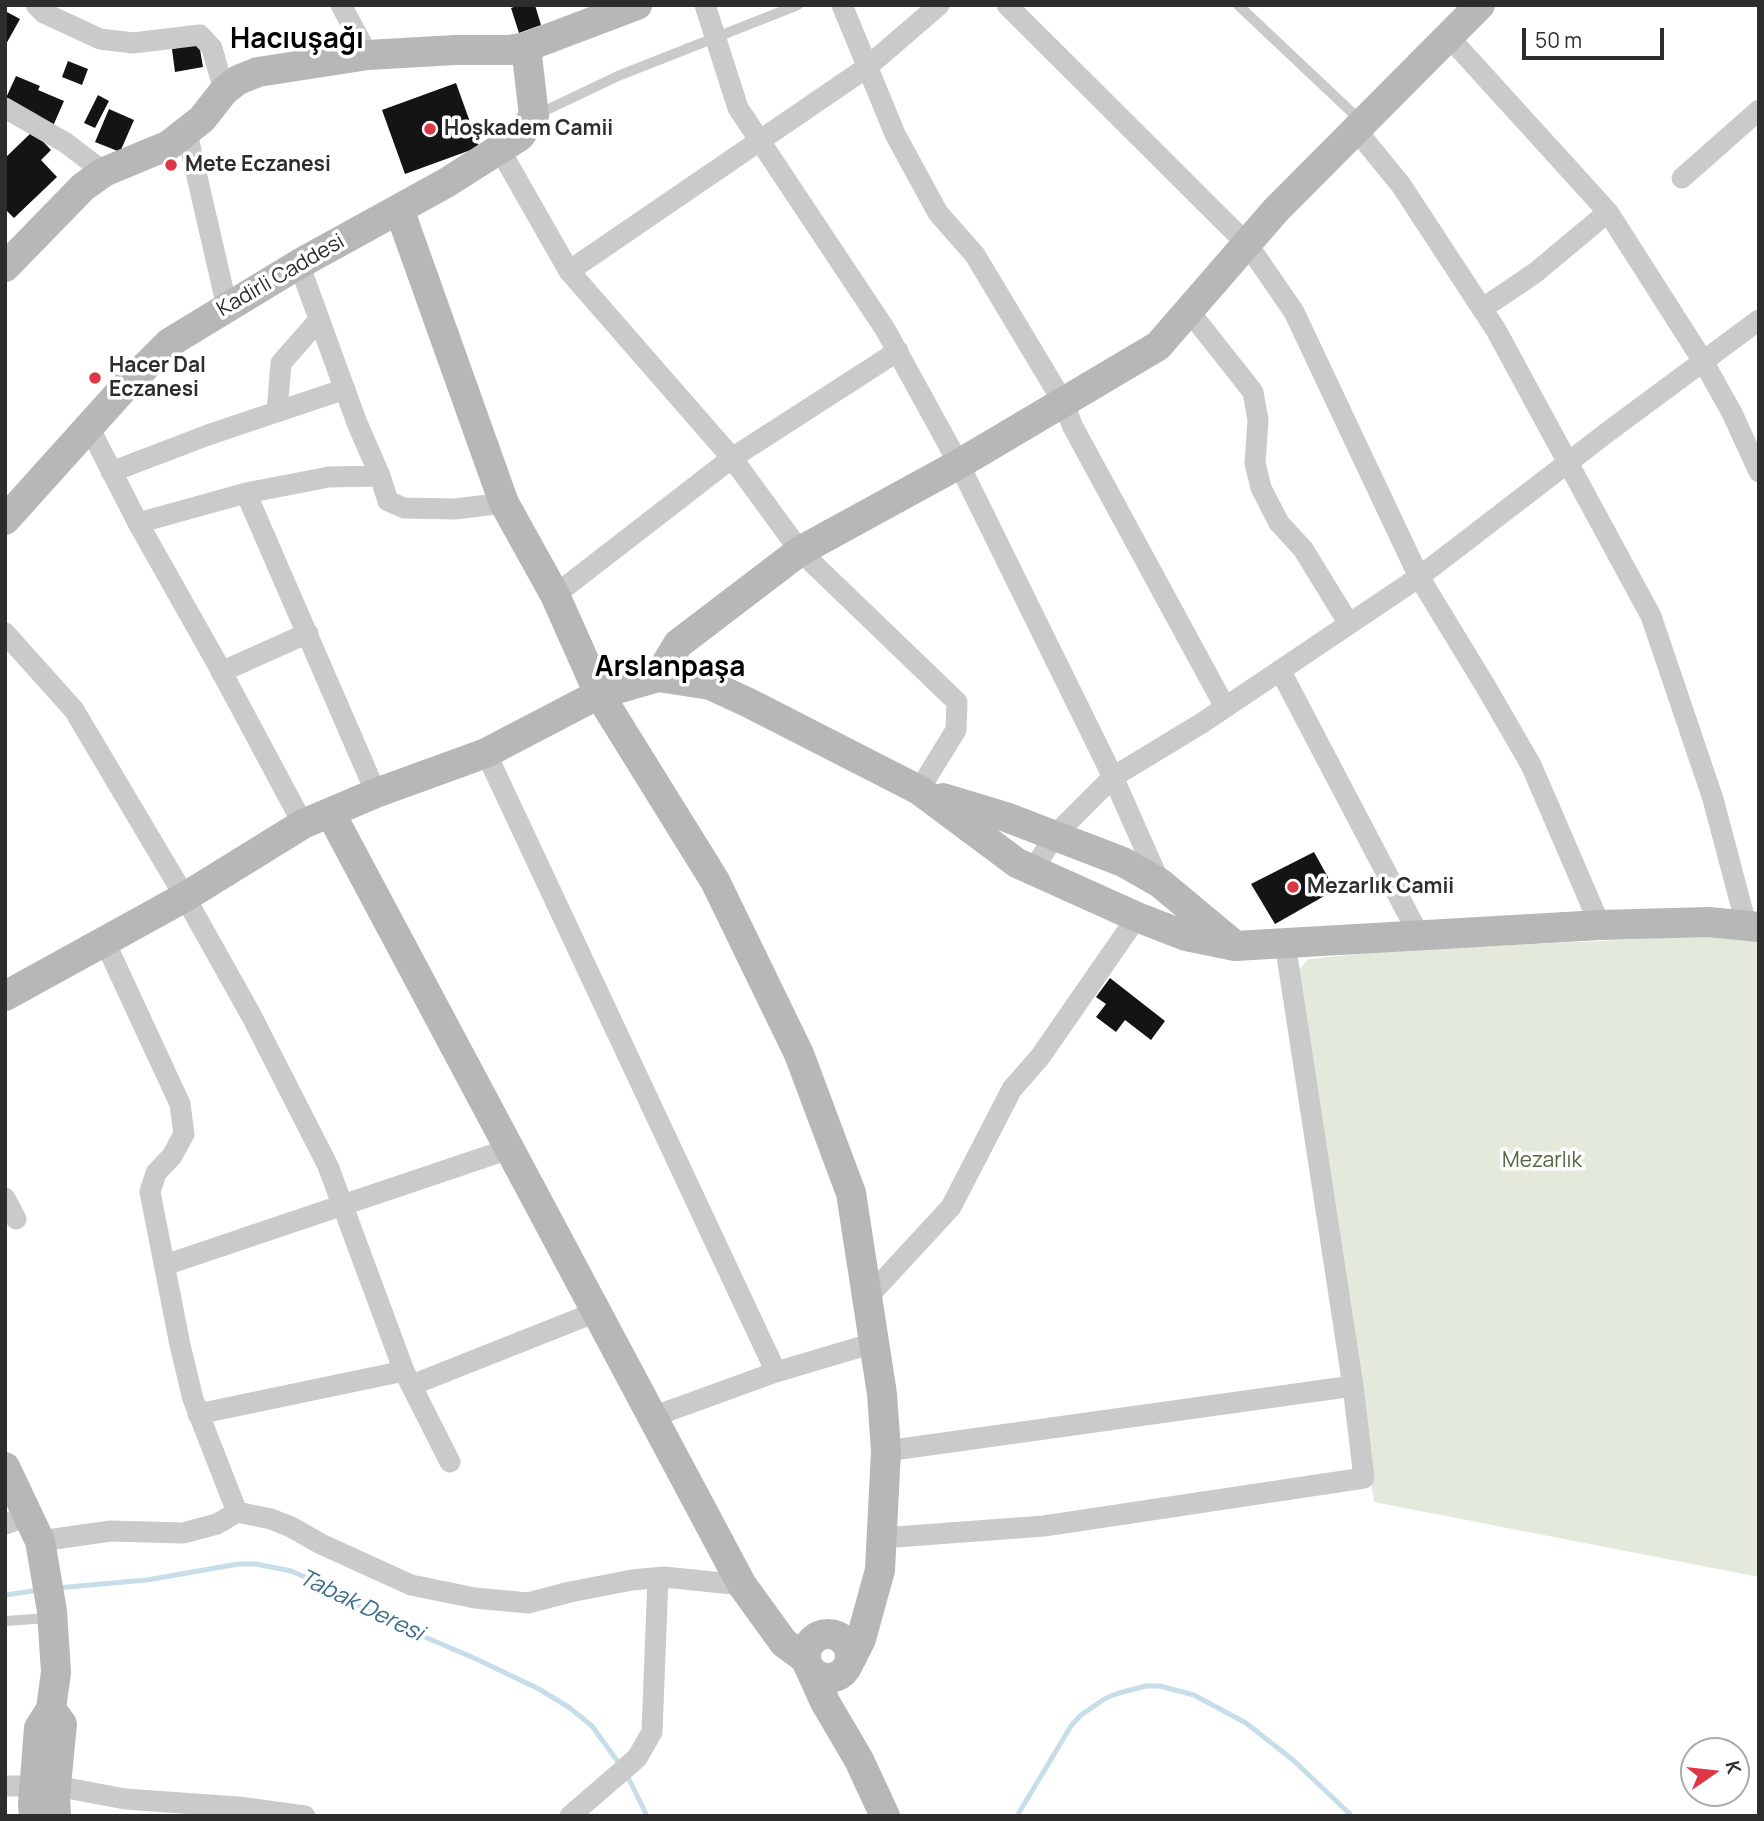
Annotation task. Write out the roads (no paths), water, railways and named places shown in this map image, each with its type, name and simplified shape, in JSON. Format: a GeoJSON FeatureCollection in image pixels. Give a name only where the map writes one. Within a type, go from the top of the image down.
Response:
{"type":"FeatureCollection","features":[{"type":"Feature","properties":{"kind":"street"},"geometry":{"type":"LineString","coordinates":[[36,5],[44,13],[100,39],[133,43],[200,35],[212,48],[224,91]]}},
{"type":"Feature","properties":{"kind":"street"},"geometry":{"type":"LineString","coordinates":[[341,5],[368,55]]}},
{"type":"Feature","properties":{"kind":"street"},"geometry":{"type":"LineString","coordinates":[[9,255],[83,187],[104,173],[169,145],[202,119],[224,91],[238,80],[258,72],[368,55],[509,50],[526,47],[637,5]]}},
{"type":"Feature","properties":{"kind":"street"},"geometry":{"type":"LineString","coordinates":[[705,5],[738,108],[898,351],[959,464],[1113,777],[1160,883]]}},
{"type":"Feature","properties":{"kind":"street"},"geometry":{"type":"LineString","coordinates":[[842,5],[895,134],[938,213],[975,255],[1063,402],[1073,427],[1225,708]]}},
{"type":"Feature","properties":{"kind":"street"},"geometry":{"type":"LineString","coordinates":[[569,271],[866,68],[939,5]]}},
{"type":"Feature","properties":{"kind":"street"},"geometry":{"type":"LineString","coordinates":[[1007,5],[1248,245],[1294,312],[1419,577],[1531,765],[1600,925]]}},
{"type":"Feature","properties":{"kind":"street"},"geometry":{"type":"LineString","coordinates":[[658,677],[678,644],[800,551],[959,464],[1158,346],[1276,211],[1480,5]]}},
{"type":"Feature","properties":{"kind":"street"},"geometry":{"type":"LineString","coordinates":[[1448,36],[1608,212],[1703,361],[1732,413],[1759,472]]}},
{"type":"Feature","properties":{"kind":"street"},"geometry":{"type":"LineString","coordinates":[[526,47],[534,116]]}},
{"type":"Feature","properties":{"kind":"street"},"geometry":{"type":"LineString","coordinates":[[5,108],[66,143],[104,173]]}},
{"type":"Feature","properties":{"kind":"street"},"geometry":{"type":"LineString","coordinates":[[1682,178],[1759,110]]}},
{"type":"Feature","properties":{"kind":"street","name":"Kadirli Caddesi"},"geometry":{"type":"LineString","coordinates":[[5,520],[169,343],[299,264],[500,150],[520,136],[534,116]]}},
{"type":"Feature","properties":{"kind":"street"},"geometry":{"type":"LineString","coordinates":[[919,790],[1017,863],[1186,936],[1235,946],[1600,925],[1709,922],[1752,926],[1713,799],[1651,616],[1569,461],[1483,308],[1360,127]]}},
{"type":"Feature","properties":{"kind":"street"},"geometry":{"type":"LineString","coordinates":[[187,133],[227,307]]}},
{"type":"Feature","properties":{"kind":"street"},"geometry":{"type":"LineString","coordinates":[[500,150],[569,271],[732,458],[800,551],[957,702],[956,730],[919,790]]}},
{"type":"Feature","properties":{"kind":"street"},"geometry":{"type":"LineString","coordinates":[[399,208],[504,503],[555,595],[599,694],[715,881],[799,1054],[851,1193],[882,1394],[887,1451],[880,1570],[861,1639],[848,1665],[835,1678],[822,1678],[815,1650]]}},
{"type":"Feature","properties":{"kind":"street"},"geometry":{"type":"LineString","coordinates":[[1483,308],[1535,273],[1608,212]]}},
{"type":"Feature","properties":{"kind":"street"},"geometry":{"type":"LineString","coordinates":[[299,264],[388,502],[404,508],[455,509],[504,503]]}},
{"type":"Feature","properties":{"kind":"street"},"geometry":{"type":"LineString","coordinates":[[1189,311],[1253,392],[1258,420],[1255,463],[1261,488],[1279,523],[1303,549],[1349,624]]}},
{"type":"Feature","properties":{"kind":"street"},"geometry":{"type":"LineString","coordinates":[[278,412],[281,363],[319,320]]}},
{"type":"Feature","properties":{"kind":"street"},"geometry":{"type":"LineString","coordinates":[[1033,870],[1055,835],[1113,777],[1225,708],[1419,577],[1759,320]]}},
{"type":"Feature","properties":{"kind":"street"},"geometry":{"type":"LineString","coordinates":[[555,595],[732,458],[898,351]]}},
{"type":"Feature","properties":{"kind":"street"},"geometry":{"type":"LineString","coordinates":[[111,472],[345,388]]}},
{"type":"Feature","properties":{"kind":"street"},"geometry":{"type":"LineString","coordinates":[[89,427],[138,523],[303,824]]}},
{"type":"Feature","properties":{"kind":"street"},"geometry":{"type":"LineString","coordinates":[[138,523],[246,493],[329,477],[380,476]]}},
{"type":"Feature","properties":{"kind":"street"},"geometry":{"type":"LineString","coordinates":[[246,493],[376,793]]}},
{"type":"Feature","properties":{"kind":"street"},"geometry":{"type":"LineString","coordinates":[[5,633],[74,710],[185,897],[251,1015],[328,1166],[408,1378],[450,1462]]}},
{"type":"Feature","properties":{"kind":"street"},"geometry":{"type":"LineString","coordinates":[[222,672],[308,633]]}},
{"type":"Feature","properties":{"kind":"street"},"geometry":{"type":"LineString","coordinates":[[1280,670],[1420,937]]}},
{"type":"Feature","properties":{"kind":"street"},"geometry":{"type":"LineString","coordinates":[[5,996],[185,897],[303,824],[376,793],[486,753],[599,694],[658,677],[710,684],[919,790],[1055,835],[1123,862],[1160,883],[1235,946]]}},
{"type":"Feature","properties":{"kind":"street"},"geometry":{"type":"LineString","coordinates":[[486,753],[776,1372]]}},
{"type":"Feature","properties":{"kind":"street"},"geometry":{"type":"LineString","coordinates":[[331,814],[747,1591],[784,1643],[815,1650],[841,1637],[849,1646],[848,1711],[859,1760]]}},
{"type":"Feature","properties":{"kind":"street"},"geometry":{"type":"LineString","coordinates":[[867,1298],[951,1207],[1012,1089],[1041,1057],[1137,917]]}},
{"type":"Feature","properties":{"kind":"street"},"geometry":{"type":"LineString","coordinates":[[105,942],[180,1104],[184,1134],[172,1156],[156,1172],[150,1192],[180,1345],[198,1414],[237,1512]]}},
{"type":"Feature","properties":{"kind":"street"},"geometry":{"type":"LineString","coordinates":[[881,1538],[1044,1526],[1364,1478],[1353,1387],[1285,943]]}},
{"type":"Feature","properties":{"kind":"street"},"geometry":{"type":"LineString","coordinates":[[165,1265],[509,1149]]}},
{"type":"Feature","properties":{"kind":"street"},"geometry":{"type":"LineString","coordinates":[[5,1198],[16,1219]]}},
{"type":"Feature","properties":{"kind":"street"},"geometry":{"type":"LineString","coordinates":[[198,1414],[408,1378],[596,1312]]}},
{"type":"Feature","properties":{"kind":"street"},"geometry":{"type":"LineString","coordinates":[[652,1417],[776,1372],[874,1343]]}},
{"type":"Feature","properties":{"kind":"street"},"geometry":{"type":"LineString","coordinates":[[887,1451],[1353,1387]]}},
{"type":"Feature","properties":{"kind":"street"},"geometry":{"type":"LineString","coordinates":[[5,1467],[24,1527],[46,1570],[57,1672],[51,1709],[38,1728],[32,1786],[34,1816]]}},
{"type":"Feature","properties":{"kind":"street"},"geometry":{"type":"LineString","coordinates":[[24,1527],[183,1533],[217,1524],[237,1512],[271,1519],[411,1585],[475,1598],[528,1603],[570,1592],[658,1578],[747,1591]]}},
{"type":"Feature","properties":{"kind":"street"},"geometry":{"type":"LineString","coordinates":[[815,1650],[856,1604],[880,1570]]}},
{"type":"Feature","properties":{"kind":"street"},"geometry":{"type":"LineString","coordinates":[[570,1816],[637,1758],[652,1732],[658,1578]]}},
{"type":"Feature","properties":{"kind":"street"},"geometry":{"type":"LineString","coordinates":[[815,1650],[825,1702],[859,1760],[884,1816]]}},
{"type":"Feature","properties":{"kind":"street"},"geometry":{"type":"LineString","coordinates":[[32,1786],[56,1816]]}},
{"type":"Feature","properties":{"kind":"street"},"geometry":{"type":"LineString","coordinates":[[32,1786],[125,1799],[238,1807],[305,1816]]}},
{"type":"Feature","properties":{"kind":"lane"},"geometry":{"type":"LineString","coordinates":[[534,116],[618,76],[798,5]]}},
{"type":"Feature","properties":{"kind":"lane"},"geometry":{"type":"LineString","coordinates":[[1238,5],[1360,127]]}},
{"type":"Feature","properties":{"kind":"lane"},"geometry":{"type":"LineString","coordinates":[[5,1620],[52,1614]]}},
{"type":"Feature","properties":{"kind":"waterway","name":"Tabak Deresi"},"geometry":{"type":"LineString","coordinates":[[57,1588],[147,1580],[238,1564],[256,1564],[291,1571],[330,1588],[378,1617],[539,1689],[570,1708],[592,1726],[621,1766]]}},
{"type":"Feature","properties":{"kind":"waterway","name":"Tabak Deresi"},"geometry":{"type":"LineString","coordinates":[[5,1595],[40,1590]]}},
{"type":"Feature","properties":{"kind":"waterway","name":"Tabak Deresi"},"geometry":{"type":"LineString","coordinates":[[1017,1816],[1071,1726],[1081,1715],[1106,1698],[1146,1686],[1160,1686],[1194,1695],[1246,1723],[1293,1760],[1352,1816]]}},
{"type":"Feature","properties":{"kind":"waterway","name":"Tabak Deresi"},"geometry":{"type":"LineString","coordinates":[[627,1775],[647,1816]]}},
{"type":"Feature","properties":{"kind":"place","name":"Hoşkadem Camii"},"geometry":{"type":"Point","coordinates":[430,129]}},
{"type":"Feature","properties":{"kind":"place","name":"Mete Eczanesi"},"geometry":{"type":"Point","coordinates":[171,165]}},
{"type":"Feature","properties":{"kind":"place","name":"Hacer Dal Eczanesi"},"geometry":{"type":"Point","coordinates":[95,378]}},
{"type":"Feature","properties":{"kind":"place","name":"Mezarlık Camii"},"geometry":{"type":"Point","coordinates":[1293,887]}},
{"type":"Feature","properties":{"kind":"district","name":"Hacıuşağı"},"geometry":{"type":"Point","coordinates":[297,40]}},
{"type":"Feature","properties":{"kind":"district","name":"Arslanpaşa"},"geometry":{"type":"Point","coordinates":[670,668]}},
{"type":"Feature","properties":{"kind":"park label","name":"Mezarlık"},"geometry":{"type":"Point","coordinates":[1542,1161]}}]}
